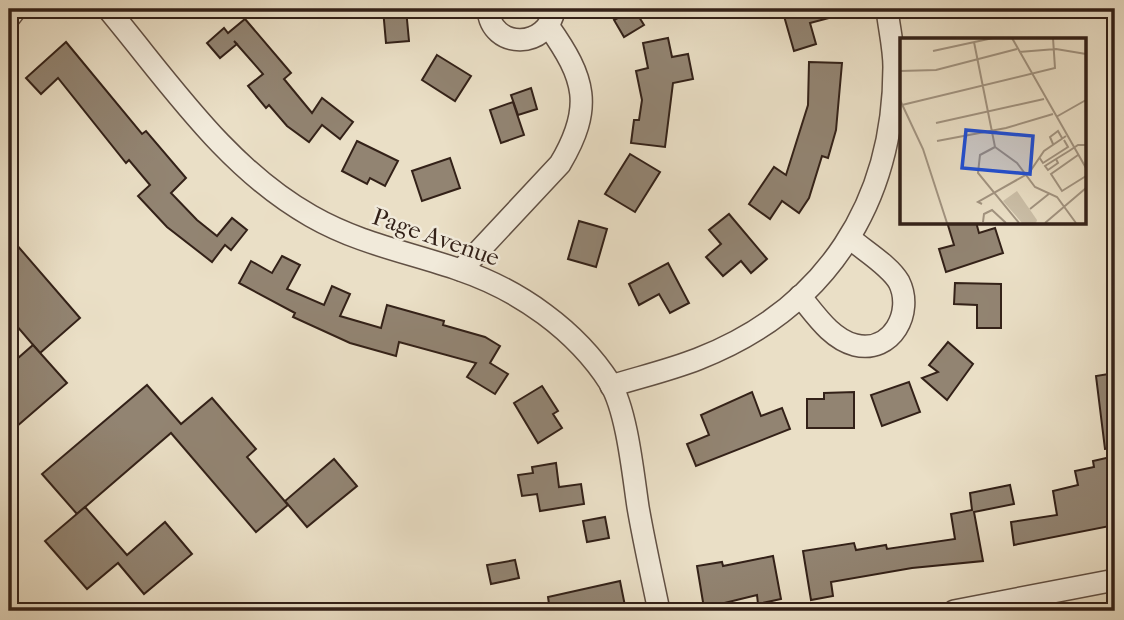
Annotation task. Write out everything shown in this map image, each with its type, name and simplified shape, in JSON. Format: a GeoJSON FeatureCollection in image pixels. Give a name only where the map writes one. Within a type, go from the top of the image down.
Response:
{"type":"FeatureCollection","features":[{"type":"Feature","properties":{"kind":"street"},"geometry":{"type":"LineString","coordinates":[[9,18],[16,9]]}},
{"type":"Feature","properties":{"kind":"street","name":"Page Avenue"},"geometry":{"type":"LineString","coordinates":[[107,9],[230,155],[275,191],[311,216],[380,248],[461,270],[512,293],[552,319],[584,350],[611,386],[624,429],[659,611]]}},
{"type":"Feature","properties":{"kind":"street"},"geometry":{"type":"LineString","coordinates":[[461,270],[560,164],[572,145],[582,105],[580,79],[552,18],[531,40],[509,39],[492,24],[488,9]]}},
{"type":"Feature","properties":{"kind":"street"},"geometry":{"type":"LineString","coordinates":[[611,386],[698,359],[751,333],[800,296],[828,270],[851,239],[873,190],[889,133],[894,65],[887,9]]}},
{"type":"Feature","properties":{"kind":"street"},"geometry":{"type":"LineString","coordinates":[[800,296],[837,338],[858,346],[876,343],[894,334],[905,316],[905,299],[898,280],[851,239]]}},
{"type":"Feature","properties":{"kind":"street"},"geometry":{"type":"LineString","coordinates":[[954,611],[1115,580]]}},
{"type":"Feature","properties":{"kind":"building"},"geometry":{"type":"Polygon","coordinates":[[[383,9],[406,9],[409,41],[386,43],[383,9]]]}},
{"type":"Feature","properties":{"kind":"building"},"geometry":{"type":"Polygon","coordinates":[[[634,9],[644,25],[624,37],[614,20],[634,9]]]}},
{"type":"Feature","properties":{"kind":"building"},"geometry":{"type":"Polygon","coordinates":[[[782,9],[844,9],[844,14],[810,23],[816,44],[794,51],[782,9]]]}},
{"type":"Feature","properties":{"kind":"building"},"geometry":{"type":"Polygon","coordinates":[[[245,19],[291,73],[284,79],[312,113],[322,98],[353,122],[340,139],[322,125],[309,142],[287,126],[269,105],[266,108],[248,86],[263,74],[237,44],[220,58],[207,43],[224,28],[228,33],[245,19]]]}},
{"type":"Feature","properties":{"kind":"building"},"geometry":{"type":"Polygon","coordinates":[[[668,38],[672,57],[688,54],[693,79],[673,83],[665,147],[631,143],[634,120],[639,120],[642,100],[636,71],[648,68],[643,43],[668,38]]]}},
{"type":"Feature","properties":{"kind":"building"},"geometry":{"type":"Polygon","coordinates":[[[66,42],[142,134],[146,131],[186,178],[171,193],[217,236],[232,218],[247,230],[231,250],[225,245],[212,262],[167,227],[138,196],[150,185],[129,160],[126,163],[58,78],[41,94],[26,78],[66,42]]]}},
{"type":"Feature","properties":{"kind":"building"},"geometry":{"type":"Polygon","coordinates":[[[437,55],[471,76],[455,101],[422,80],[437,55]]]}},
{"type":"Feature","properties":{"kind":"building"},"geometry":{"type":"Polygon","coordinates":[[[809,62],[842,63],[836,130],[828,158],[822,156],[809,198],[799,213],[782,201],[770,219],[749,204],[774,167],[786,175],[808,105],[809,62]]]}},
{"type":"Feature","properties":{"kind":"building"},"geometry":{"type":"Polygon","coordinates":[[[531,88],[537,109],[518,115],[511,95],[531,88]]]}},
{"type":"Feature","properties":{"kind":"building"},"geometry":{"type":"Polygon","coordinates":[[[513,102],[524,135],[501,143],[490,110],[513,102]]]}},
{"type":"Feature","properties":{"kind":"building"},"geometry":{"type":"Polygon","coordinates":[[[357,141],[398,161],[385,186],[370,178],[367,184],[342,171],[357,141]]]}},
{"type":"Feature","properties":{"kind":"building"},"geometry":{"type":"Polygon","coordinates":[[[630,154],[660,172],[635,212],[605,194],[630,154]]]}},
{"type":"Feature","properties":{"kind":"building"},"geometry":{"type":"Polygon","coordinates":[[[450,158],[460,188],[422,201],[412,171],[450,158]]]}},
{"type":"Feature","properties":{"kind":"building"},"geometry":{"type":"Polygon","coordinates":[[[729,214],[767,259],[751,273],[741,261],[723,276],[706,257],[721,244],[709,230],[729,214]]]}},
{"type":"Feature","properties":{"kind":"building"},"geometry":{"type":"Polygon","coordinates":[[[579,221],[607,229],[596,267],[568,259],[579,221]]]}},
{"type":"Feature","properties":{"kind":"building"},"geometry":{"type":"Polygon","coordinates":[[[948,224],[977,224],[979,233],[995,228],[1003,253],[946,272],[939,249],[954,245],[948,224]]]}},
{"type":"Feature","properties":{"kind":"building"},"geometry":{"type":"Polygon","coordinates":[[[9,236],[80,318],[40,353],[9,317],[9,236]]]}},
{"type":"Feature","properties":{"kind":"building"},"geometry":{"type":"Polygon","coordinates":[[[282,256],[300,265],[287,289],[324,305],[332,286],[350,294],[340,316],[381,328],[387,305],[444,321],[443,325],[485,337],[500,346],[490,363],[508,374],[495,394],[467,377],[476,363],[399,342],[396,356],[350,343],[293,317],[295,313],[239,283],[251,261],[272,273],[282,256]]]}},
{"type":"Feature","properties":{"kind":"building"},"geometry":{"type":"Polygon","coordinates":[[[668,263],[689,303],[670,313],[659,294],[639,305],[629,284],[668,263]]]}},
{"type":"Feature","properties":{"kind":"building"},"geometry":{"type":"Polygon","coordinates":[[[955,283],[1001,284],[1001,328],[977,328],[977,305],[954,304],[955,283]]]}},
{"type":"Feature","properties":{"kind":"building"},"geometry":{"type":"Polygon","coordinates":[[[948,342],[973,364],[947,400],[922,378],[938,372],[929,365],[948,342]]]}},
{"type":"Feature","properties":{"kind":"building"},"geometry":{"type":"Polygon","coordinates":[[[33,345],[67,383],[9,433],[9,366],[33,345]]]}},
{"type":"Feature","properties":{"kind":"building"},"geometry":{"type":"Polygon","coordinates":[[[1115,373],[1115,448],[1105,449],[1096,376],[1115,373]]]}},
{"type":"Feature","properties":{"kind":"building"},"geometry":{"type":"Polygon","coordinates":[[[909,382],[920,412],[882,426],[871,395],[909,382]]]}},
{"type":"Feature","properties":{"kind":"building"},"geometry":{"type":"Polygon","coordinates":[[[147,385],[181,424],[212,398],[256,449],[247,457],[288,505],[256,532],[171,433],[77,514],[42,474],[147,385]]]}},
{"type":"Feature","properties":{"kind":"building"},"geometry":{"type":"Polygon","coordinates":[[[542,386],[558,411],[553,414],[562,428],[538,443],[514,403],[542,386]]]}},
{"type":"Feature","properties":{"kind":"building"},"geometry":{"type":"Polygon","coordinates":[[[752,392],[761,416],[782,408],[790,429],[696,466],[687,444],[709,435],[701,415],[752,392]]]}},
{"type":"Feature","properties":{"kind":"building"},"geometry":{"type":"Polygon","coordinates":[[[854,392],[854,428],[807,428],[807,399],[824,399],[824,393],[854,392]]]}},
{"type":"Feature","properties":{"kind":"building"},"geometry":{"type":"Polygon","coordinates":[[[1115,456],[1115,525],[1014,545],[1011,522],[1057,515],[1053,491],[1078,485],[1075,471],[1094,467],[1093,461],[1115,456]]]}},
{"type":"Feature","properties":{"kind":"building"},"geometry":{"type":"Polygon","coordinates":[[[334,459],[357,486],[307,527],[285,501],[334,459]]]}},
{"type":"Feature","properties":{"kind":"building"},"geometry":{"type":"Polygon","coordinates":[[[556,463],[559,487],[581,484],[584,504],[540,511],[537,494],[522,496],[518,475],[533,473],[532,467],[556,463]]]}},
{"type":"Feature","properties":{"kind":"building"},"geometry":{"type":"Polygon","coordinates":[[[1010,485],[1014,504],[974,512],[983,561],[912,568],[831,582],[833,596],[811,600],[803,551],[854,543],[856,550],[886,545],[887,549],[955,539],[951,514],[972,510],[970,493],[1010,485]]]}},
{"type":"Feature","properties":{"kind":"building"},"geometry":{"type":"Polygon","coordinates":[[[85,507],[127,555],[165,522],[192,554],[144,594],[118,563],[87,589],[45,541],[85,507]]]}},
{"type":"Feature","properties":{"kind":"building"},"geometry":{"type":"Polygon","coordinates":[[[605,517],[609,538],[587,542],[583,521],[605,517]]]}},
{"type":"Feature","properties":{"kind":"building"},"geometry":{"type":"Polygon","coordinates":[[[773,556],[781,599],[758,604],[757,595],[704,608],[697,566],[722,562],[723,566],[773,556]]]}},
{"type":"Feature","properties":{"kind":"building"},"geometry":{"type":"Polygon","coordinates":[[[515,560],[519,578],[491,584],[487,565],[515,560]]]}},
{"type":"Feature","properties":{"kind":"building"},"geometry":{"type":"Polygon","coordinates":[[[620,581],[626,611],[550,611],[548,597],[620,581]]]}}]}
